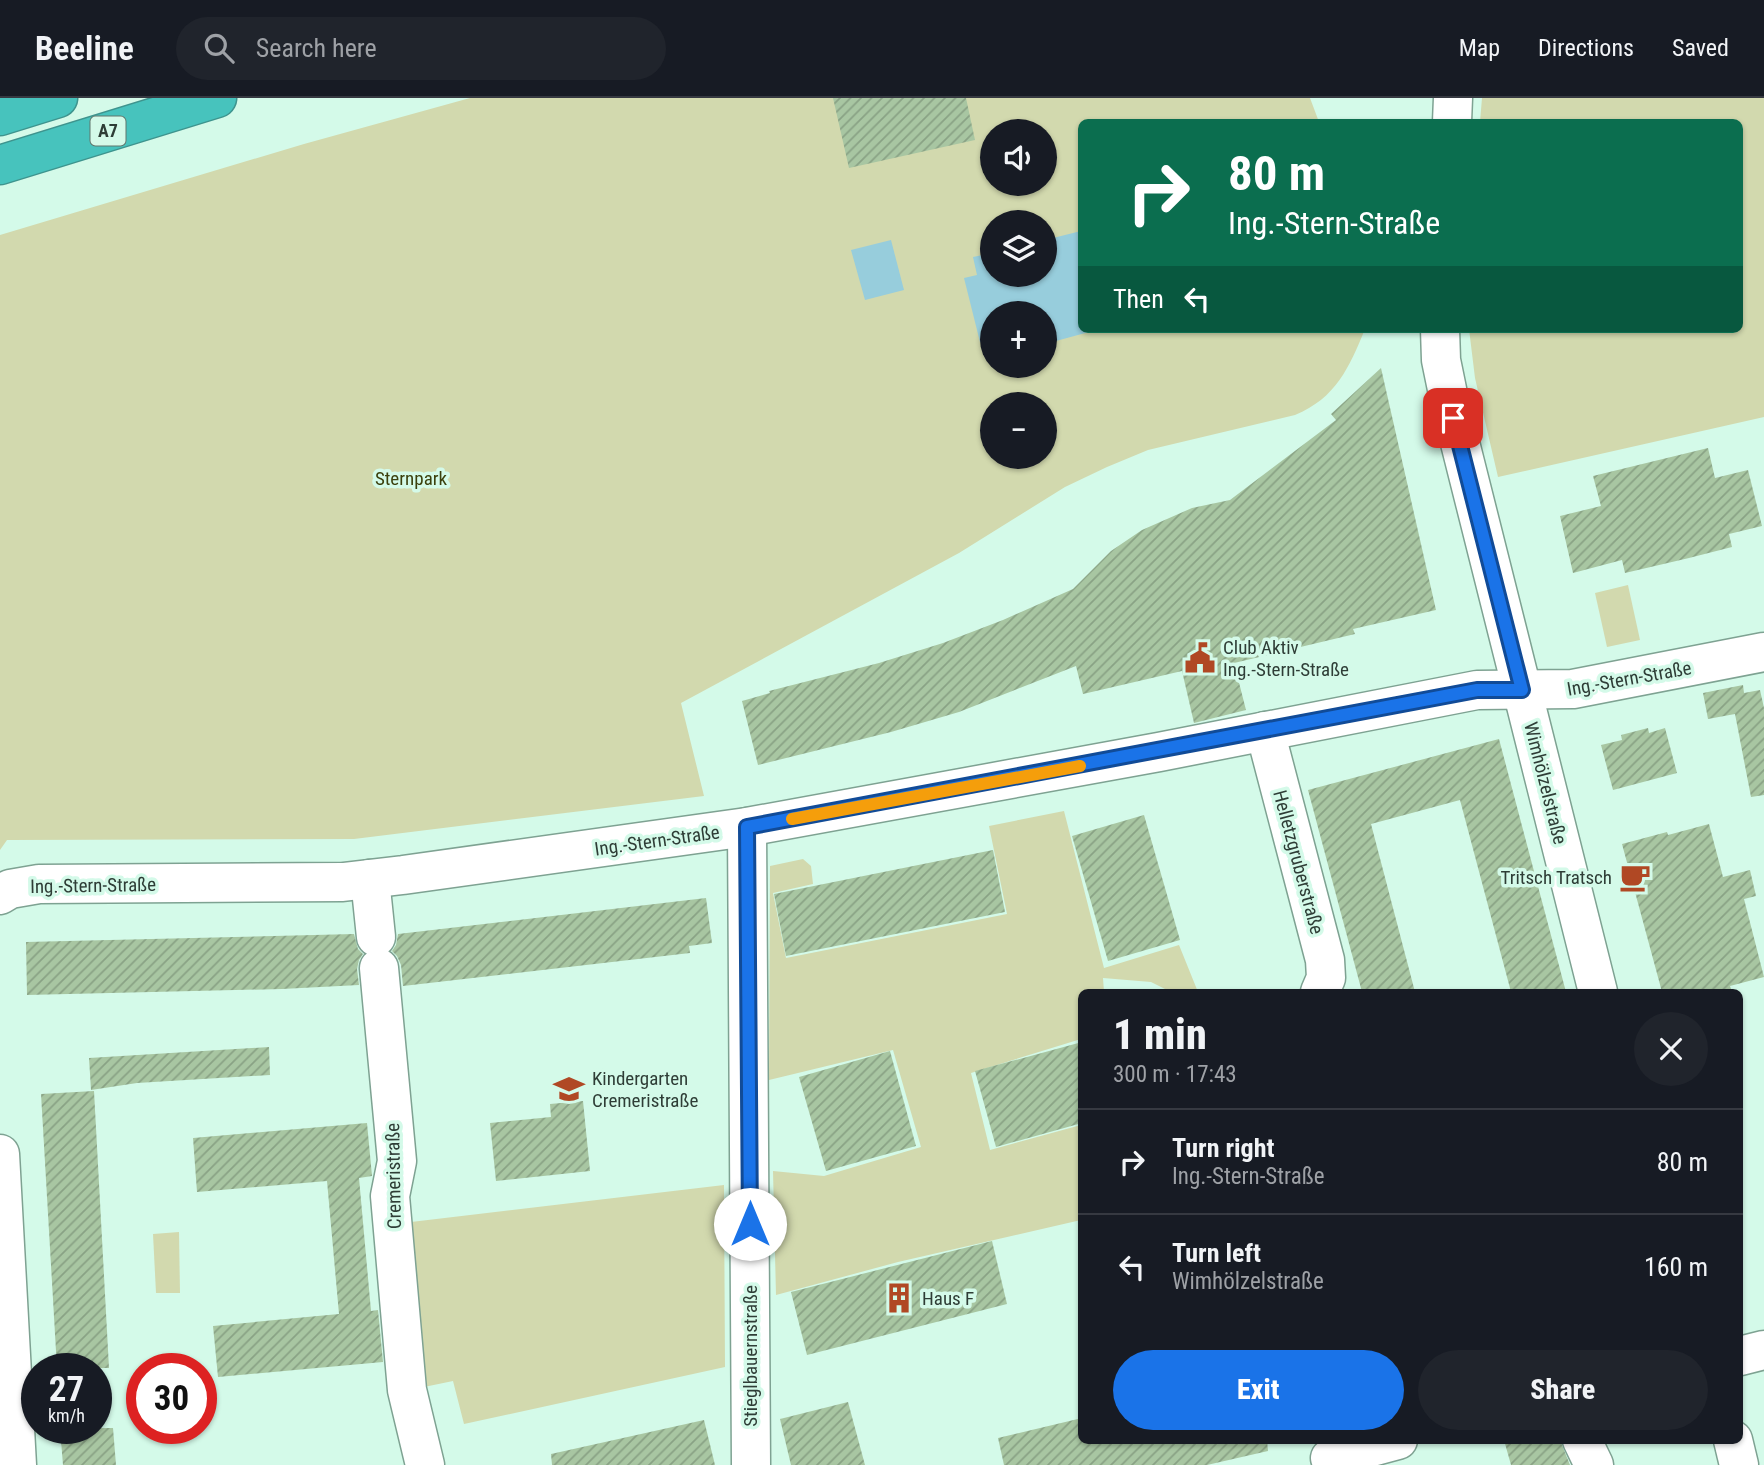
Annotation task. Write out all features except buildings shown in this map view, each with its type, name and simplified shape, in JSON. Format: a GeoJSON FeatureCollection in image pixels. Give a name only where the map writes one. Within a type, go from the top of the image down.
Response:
{"type":"FeatureCollection","features":[{"type":"Feature","properties":{"kind":"highway"},"geometry":{"type":"LineString","coordinates":[[0,116],[58,98]]}},
{"type":"Feature","properties":{"kind":"highway","name":"A7"},"geometry":{"type":"LineString","coordinates":[[0,165],[216,98]]}},
{"type":"Feature","properties":{"kind":"street"},"geometry":{"type":"LineString","coordinates":[[1452,119],[1453,98]]}},
{"type":"Feature","properties":{"kind":"street","name":"Wimhölzelstraße"},"geometry":{"type":"LineString","coordinates":[[1440,333],[1441,360],[1448,399],[1597,989]]}},
{"type":"Feature","properties":{"kind":"street","name":"Ing.-Stern-Straße"},"geometry":{"type":"LineString","coordinates":[[0,895],[10,889],[39,884],[344,882],[370,879],[747,827],[1477,690],[1573,690],[1764,652]]}},
{"type":"Feature","properties":{"kind":"street","name":"Helletzgruberstraße"},"geometry":{"type":"LineString","coordinates":[[1265,731],[1325,960],[1326,978],[1321,989]]}},
{"type":"Feature","properties":{"kind":"street","name":"Stieglbauernstraße"},"geometry":{"type":"LineString","coordinates":[[747,827],[751,1465]]}},
{"type":"Feature","properties":{"kind":"street","name":"Cremeristraße"},"geometry":{"type":"LineString","coordinates":[[370,879],[397,1161],[390,1196],[407,1390],[425,1465]]}},
{"type":"Feature","properties":{"kind":"street"},"geometry":{"type":"LineString","coordinates":[[0,1154],[6,1373],[17,1465]]}},
{"type":"Feature","properties":{"kind":"street"},"geometry":{"type":"LineString","coordinates":[[1743,1355],[1764,1350]]}},
{"type":"Feature","properties":{"kind":"street"},"geometry":{"type":"LineString","coordinates":[[1330,1454],[1379,1444]]}},
{"type":"Feature","properties":{"kind":"street"},"geometry":{"type":"LineString","coordinates":[[1584,1444],[1594,1465]]}},
{"type":"Feature","properties":{"kind":"street"},"geometry":{"type":"LineString","coordinates":[[1734,1444],[1739,1465]]}},
{"type":"Feature","properties":{"kind":"green space","name":"Sternpark"},"geometry":{"type":"Polygon","coordinates":[[[470,98],[1310,98],[1318,119],[1078,119],[1078,333],[1363,333],[1347,369],[1331,391],[1295,415],[1148,450],[1065,487],[959,553],[681,703],[704,796],[354,839],[7,840],[0,850],[0,235],[304,144],[470,98]]]}},
{"type":"Feature","properties":{"kind":"green space"},"geometry":{"type":"Polygon","coordinates":[[[1482,98],[1764,98],[1764,417],[1498,477],[1475,378],[1469,333],[1743,333],[1743,119],[1480,119],[1482,98]]]}},
{"type":"Feature","properties":{"kind":"green space"},"geometry":{"type":"Polygon","coordinates":[[[1628,585],[1640,640],[1607,647],[1595,593],[1628,585]]]}},
{"type":"Feature","properties":{"kind":"green space"},"geometry":{"type":"Polygon","coordinates":[[[1064,811],[1104,968],[1179,945],[1197,989],[1165,989],[1151,982],[1103,978],[1104,989],[1078,989],[1078,1040],[971,1073],[990,1150],[1078,1126],[1078,1221],[898,1262],[776,1295],[773,1171],[824,1176],[921,1147],[893,1050],[769,1080],[770,866],[803,859],[811,866],[813,884],[773,893],[786,958],[1007,914],[989,826],[1064,811]]]}},
{"type":"Feature","properties":{"kind":"green space"},"geometry":{"type":"Polygon","coordinates":[[[724,1185],[725,1367],[464,1424],[453,1381],[424,1387],[411,1222],[724,1185]]]}},
{"type":"Feature","properties":{"kind":"green space"},"geometry":{"type":"Polygon","coordinates":[[[179,1232],[180,1293],[156,1293],[153,1234],[179,1232]]]}},
{"type":"Feature","properties":{"kind":"water"},"geometry":{"type":"Polygon","coordinates":[[[1078,232],[1078,333],[1085,333],[1057,341],[1057,301],[980,301],[980,342],[964,278],[977,275],[973,257],[980,256],[980,287],[1057,287],[1057,237],[1078,232]]]}},
{"type":"Feature","properties":{"kind":"water"},"geometry":{"type":"Polygon","coordinates":[[[891,240],[904,290],[865,300],[851,250],[891,240]]]}},
{"type":"Feature","properties":{"kind":"slow traffic"},"geometry":{"type":"LineString","coordinates":[[792,819],[1080,766]]}},
{"type":"Feature","properties":{"kind":"place","name":"Club Aktiv Ing.-Stern-Straße"},"geometry":{"type":"Point","coordinates":[1200,658]}},
{"type":"Feature","properties":{"kind":"place","name":"Tritsch Tratsch"},"geometry":{"type":"Point","coordinates":[1635,877]}},
{"type":"Feature","properties":{"kind":"place","name":"Kindergarten Cremeristraße"},"geometry":{"type":"Point","coordinates":[569,1089]}},
{"type":"Feature","properties":{"kind":"place","name":"Haus F"},"geometry":{"type":"Point","coordinates":[899,1298]}},
{"type":"Feature","properties":{"kind":"route"},"geometry":{"type":"LineString","coordinates":[[750,1224],[747,827],[1477,690],[1522,690],[1453,418]]}}]}
